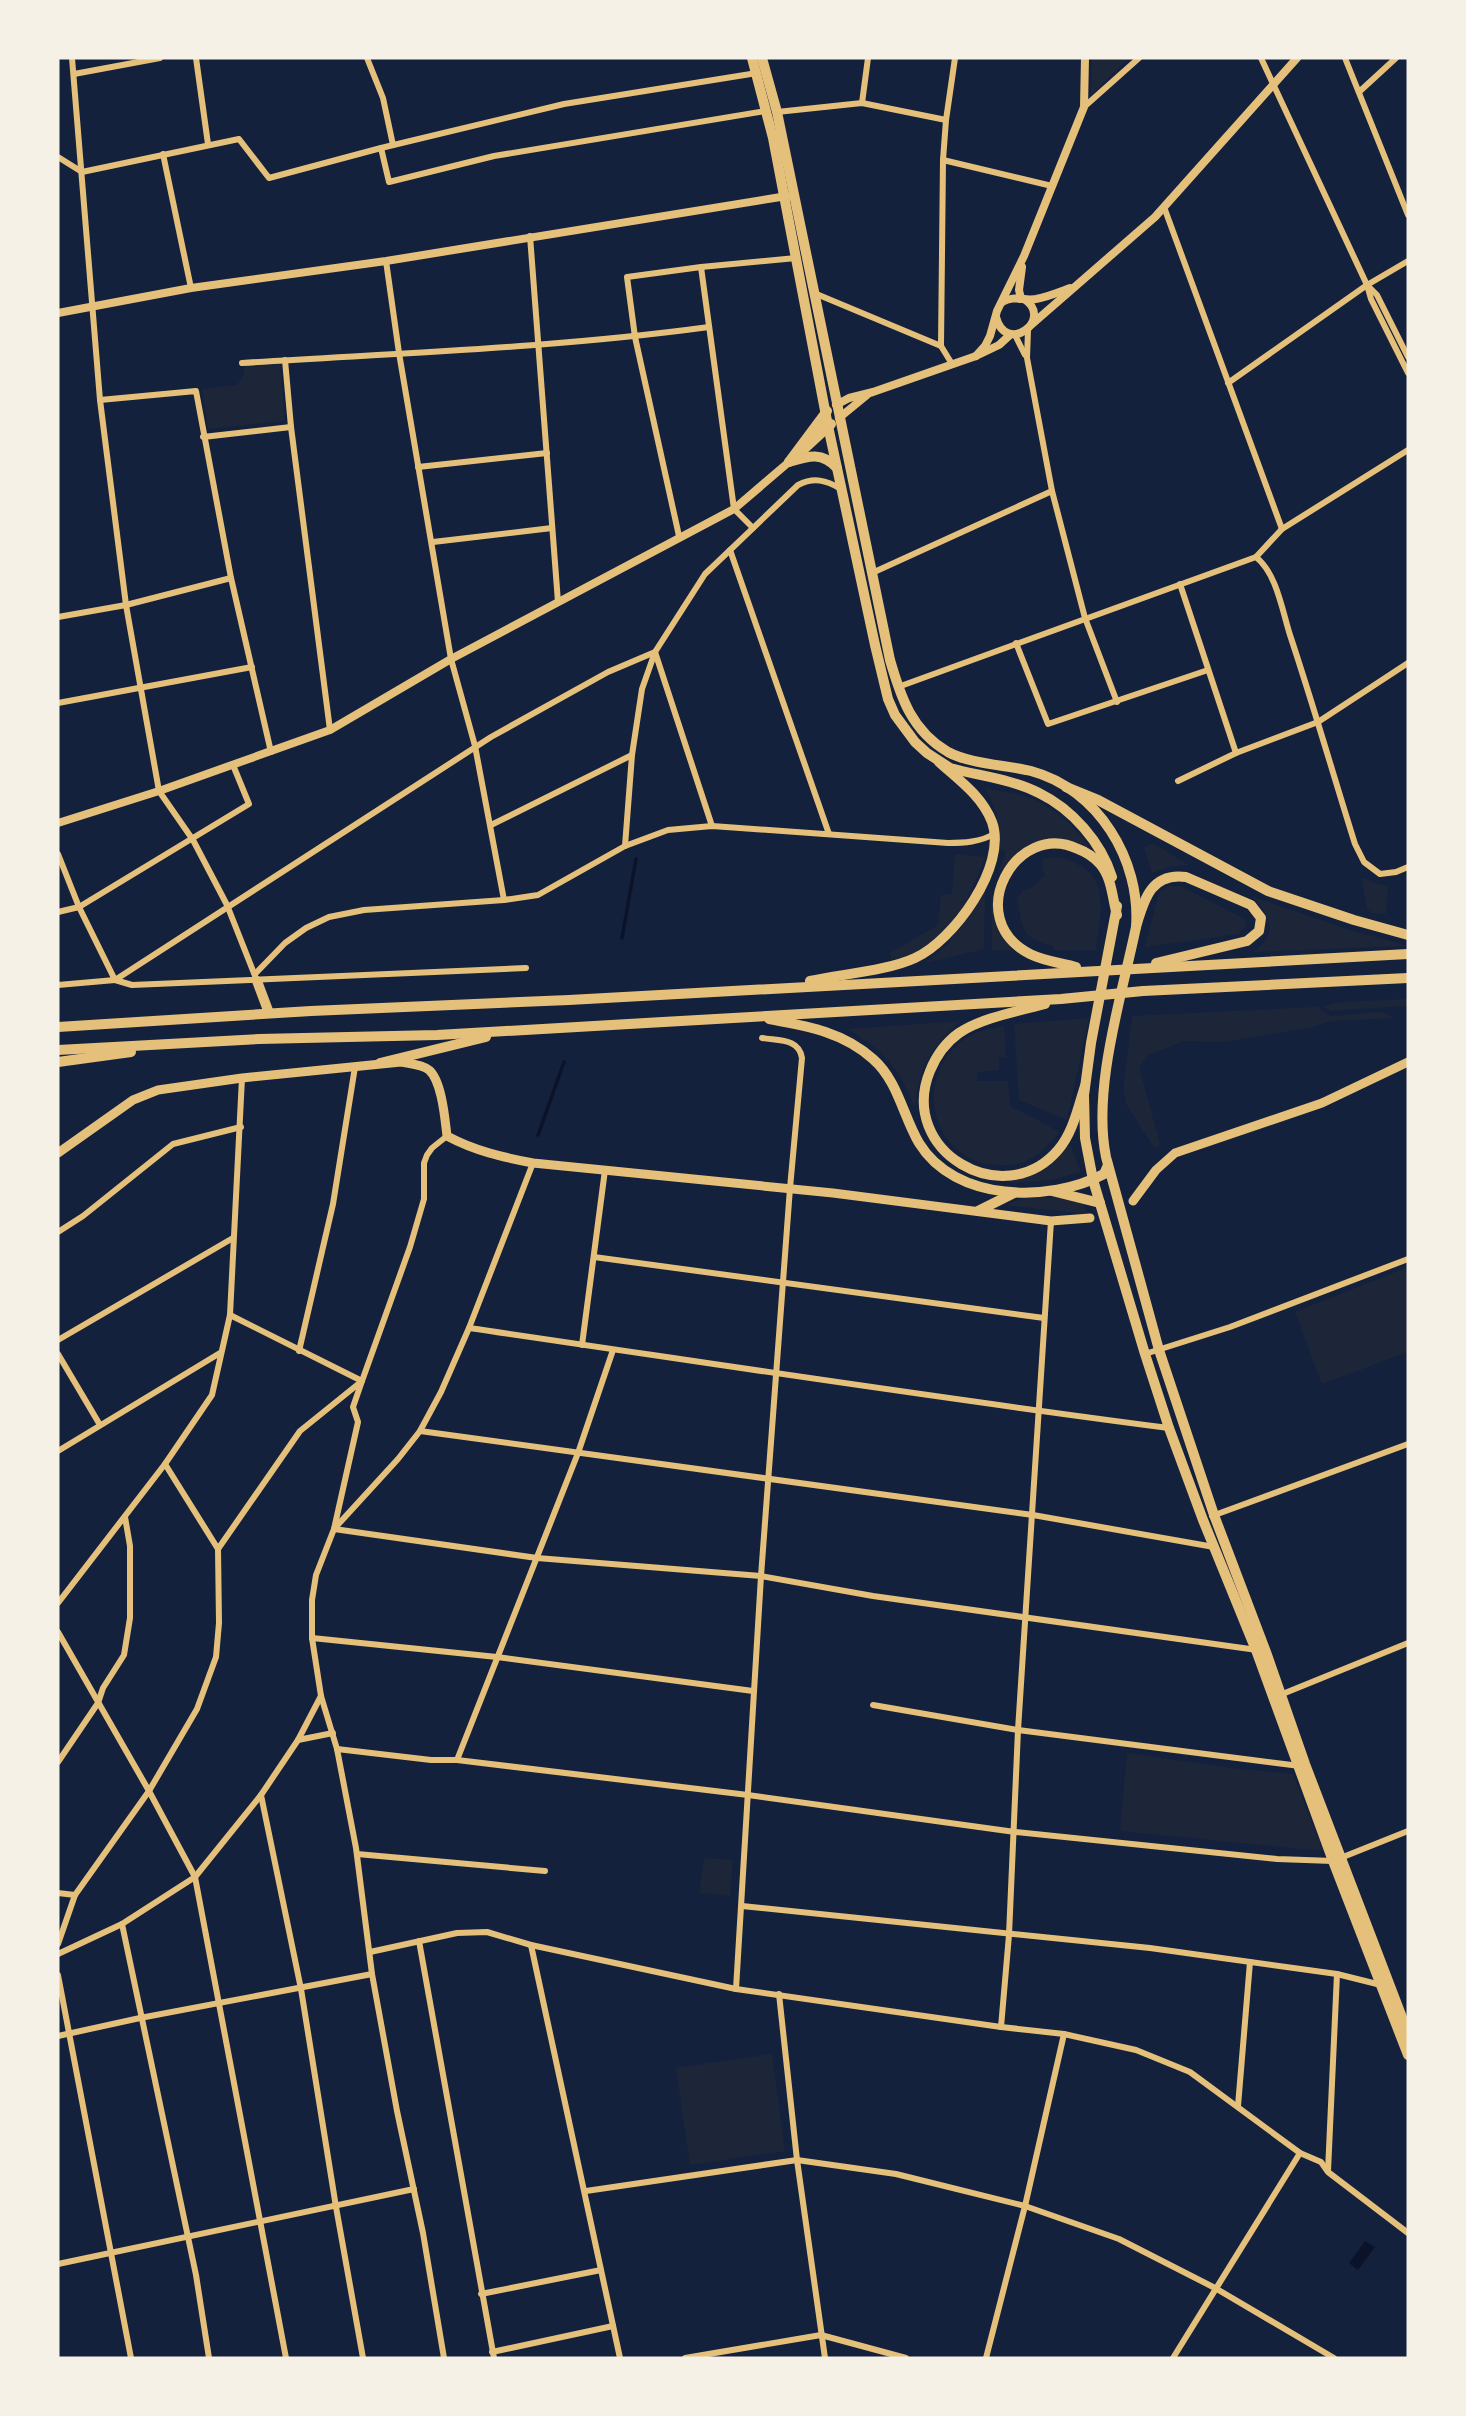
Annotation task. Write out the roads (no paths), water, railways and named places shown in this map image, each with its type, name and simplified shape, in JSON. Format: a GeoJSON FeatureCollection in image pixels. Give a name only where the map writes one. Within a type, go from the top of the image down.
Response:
{"type":"FeatureCollection","features":[{"type":"Feature","properties":{"kind":"main road"},"geometry":{"type":"LineString","coordinates":[[752,58],[771,111]]}},
{"type":"Feature","properties":{"kind":"main road"},"geometry":{"type":"LineString","coordinates":[[762,58],[771,111],[812,292],[831,408],[828,426],[888,699],[905,730],[927,753],[973,792],[990,818],[994,834],[994,851],[986,876],[959,919],[928,951],[896,964],[776,989]]}},
{"type":"Feature","properties":{"kind":"main road"},"geometry":{"type":"LineString","coordinates":[[790,195],[796,258],[831,408],[839,418],[898,687],[907,713],[915,723],[948,752],[1042,775],[1098,800],[1268,891],[1408,935]]}},
{"type":"Feature","properties":{"kind":"main road"},"geometry":{"type":"LineString","coordinates":[[789,462],[831,408]]}},
{"type":"Feature","properties":{"kind":"main road"},"geometry":{"type":"LineString","coordinates":[[789,462],[839,418]]}},
{"type":"Feature","properties":{"kind":"main road"},"geometry":{"type":"LineString","coordinates":[[789,462],[807,456],[819,456],[828,459],[838,470]]}},
{"type":"Feature","properties":{"kind":"main road"},"geometry":{"type":"LineString","coordinates":[[939,762],[950,768],[1040,793],[1073,817],[1106,861],[1114,884],[1116,915],[1091,1043],[1083,1127],[1093,1180],[1145,1354],[1170,1428],[1209,1517]]}},
{"type":"Feature","properties":{"kind":"main road"},"geometry":{"type":"LineString","coordinates":[[1066,787],[1099,816],[1121,848],[1134,892],[1136,927]]}},
{"type":"Feature","properties":{"kind":"main road"},"geometry":{"type":"LineString","coordinates":[[1093,970],[1037,957],[1013,942],[1002,927],[998,914],[1000,887],[1007,872],[1028,852],[1047,845],[1065,844],[1084,852],[1101,864],[1110,882],[1116,915]]}},
{"type":"Feature","properties":{"kind":"main road"},"geometry":{"type":"LineString","coordinates":[[1133,969],[1247,941],[1254,937],[1262,925],[1258,911],[1251,905],[1186,877],[1177,876],[1165,878],[1155,884],[1144,901],[1136,927],[1112,1044],[1103,1121],[1108,1165],[1158,1350],[1209,1517],[1386,1985],[1408,2055]]}},
{"type":"Feature","properties":{"kind":"main road"},"geometry":{"type":"LineString","coordinates":[[58,1027],[269,1013],[776,989],[1408,954]]}},
{"type":"Feature","properties":{"kind":"main road"},"geometry":{"type":"LineString","coordinates":[[256,977],[269,1013]]}},
{"type":"Feature","properties":{"kind":"main road"},"geometry":{"type":"LineString","coordinates":[[58,1050],[259,1039],[518,1031],[1060,999],[1157,990],[1408,978]]}},
{"type":"Feature","properties":{"kind":"main road"},"geometry":{"type":"LineString","coordinates":[[1060,999],[973,1026],[950,1040],[936,1058],[927,1079],[923,1102],[927,1125],[939,1145],[957,1162],[983,1174],[1014,1174],[1042,1164],[1060,1149],[1071,1127],[1085,1086]]}},
{"type":"Feature","properties":{"kind":"main road"},"geometry":{"type":"LineString","coordinates":[[756,1017],[813,1028],[853,1044],[884,1070],[919,1143],[937,1164],[953,1176],[979,1188],[1016,1192],[1050,1190],[1093,1180],[1104,1174],[1108,1165]]}},
{"type":"Feature","properties":{"kind":"main road"},"geometry":{"type":"LineString","coordinates":[[58,1153],[133,1100],[158,1090],[380,1063],[518,1031]]}},
{"type":"Feature","properties":{"kind":"main road"},"geometry":{"type":"LineString","coordinates":[[58,1062],[187,1044]]}},
{"type":"Feature","properties":{"kind":"main road"},"geometry":{"type":"LineString","coordinates":[[1133,1201],[1156,1170],[1175,1153],[1326,1102],[1408,1062]]}},
{"type":"Feature","properties":{"kind":"main road"},"geometry":{"type":"LineString","coordinates":[[380,1063],[419,1065],[433,1073],[439,1090],[447,1136],[467,1147],[489,1154],[533,1163],[790,1188],[1051,1221],[1090,1218]]}},
{"type":"Feature","properties":{"kind":"main road"},"geometry":{"type":"LineString","coordinates":[[1050,1190],[1100,1203]]}},
{"type":"Feature","properties":{"kind":"main road"},"geometry":{"type":"LineString","coordinates":[[978,1211],[1016,1192]]}},
{"type":"Feature","properties":{"kind":"main road"},"geometry":{"type":"LineString","coordinates":[[1386,1985],[1408,2031]]}},
{"type":"Feature","properties":{"kind":"street"},"geometry":{"type":"LineString","coordinates":[[72,58],[100,400],[126,605],[159,791],[193,840],[228,905],[256,977]]}},
{"type":"Feature","properties":{"kind":"street"},"geometry":{"type":"LineString","coordinates":[[74,74],[160,58]]}},
{"type":"Feature","properties":{"kind":"street"},"geometry":{"type":"LineString","coordinates":[[196,58],[208,144]]}},
{"type":"Feature","properties":{"kind":"street"},"geometry":{"type":"LineString","coordinates":[[367,58],[383,98],[393,145]]}},
{"type":"Feature","properties":{"kind":"street"},"geometry":{"type":"LineString","coordinates":[[862,103],[868,58]]}},
{"type":"Feature","properties":{"kind":"street"},"geometry":{"type":"LineString","coordinates":[[952,364],[941,346],[943,160],[955,58]]}},
{"type":"Feature","properties":{"kind":"street"},"geometry":{"type":"LineString","coordinates":[[976,356],[985,346],[1084,107],[1085,58]]}},
{"type":"Feature","properties":{"kind":"street"},"geometry":{"type":"LineString","coordinates":[[1084,107],[1139,58]]}},
{"type":"Feature","properties":{"kind":"street"},"geometry":{"type":"LineString","coordinates":[[1261,58],[1367,285],[1371,299],[1408,373]]}},
{"type":"Feature","properties":{"kind":"street"},"geometry":{"type":"LineString","coordinates":[[831,408],[849,398],[976,356],[1030,327],[1164,207],[1297,58]]}},
{"type":"Feature","properties":{"kind":"street"},"geometry":{"type":"LineString","coordinates":[[1345,58],[1408,215]]}},
{"type":"Feature","properties":{"kind":"street"},"geometry":{"type":"LineString","coordinates":[[1359,92],[1396,58]]}},
{"type":"Feature","properties":{"kind":"street"},"geometry":{"type":"LineString","coordinates":[[58,157],[82,172],[239,139],[269,178],[564,104],[757,73]]}},
{"type":"Feature","properties":{"kind":"street"},"geometry":{"type":"LineString","coordinates":[[381,148],[389,182],[494,156],[771,111],[862,103],[946,120]]}},
{"type":"Feature","properties":{"kind":"street"},"geometry":{"type":"LineString","coordinates":[[163,154],[191,288]]}},
{"type":"Feature","properties":{"kind":"street"},"geometry":{"type":"LineString","coordinates":[[943,160],[1052,186]]}},
{"type":"Feature","properties":{"kind":"street"},"geometry":{"type":"LineString","coordinates":[[58,313],[191,288],[386,261],[790,195]]}},
{"type":"Feature","properties":{"kind":"street"},"geometry":{"type":"LineString","coordinates":[[1164,207],[1282,529]]}},
{"type":"Feature","properties":{"kind":"street"},"geometry":{"type":"LineString","coordinates":[[530,236],[558,602]]}},
{"type":"Feature","properties":{"kind":"street"},"geometry":{"type":"LineString","coordinates":[[1024,256],[1019,290],[1022,299],[1032,308],[1034,319],[1030,327],[1027,358],[1052,491],[1085,618],[1117,702]]}},
{"type":"Feature","properties":{"kind":"street"},"geometry":{"type":"LineString","coordinates":[[679,537],[635,337],[627,276],[796,258]]}},
{"type":"Feature","properties":{"kind":"street"},"geometry":{"type":"LineString","coordinates":[[386,261],[451,659],[475,746],[504,900]]}},
{"type":"Feature","properties":{"kind":"street"},"geometry":{"type":"LineString","coordinates":[[1228,383],[1367,285],[1408,261]]}},
{"type":"Feature","properties":{"kind":"street"},"geometry":{"type":"LineString","coordinates":[[701,267],[734,509],[753,528]]}},
{"type":"Feature","properties":{"kind":"street"},"geometry":{"type":"LineString","coordinates":[[1367,285],[1377,295],[1408,358]]}},
{"type":"Feature","properties":{"kind":"street"},"geometry":{"type":"LineString","coordinates":[[1002,302],[1010,298],[1042,298],[1072,287]]}},
{"type":"Feature","properties":{"kind":"street"},"geometry":{"type":"LineString","coordinates":[[812,292],[941,346]]}},
{"type":"Feature","properties":{"kind":"street"},"geometry":{"type":"LineString","coordinates":[[996,316],[999,326],[1013,334],[1027,358]]}},
{"type":"Feature","properties":{"kind":"street"},"geometry":{"type":"LineString","coordinates":[[242,363],[539,346],[709,327]]}},
{"type":"Feature","properties":{"kind":"street"},"geometry":{"type":"LineString","coordinates":[[285,360],[291,427],[330,730]]}},
{"type":"Feature","properties":{"kind":"street"},"geometry":{"type":"LineString","coordinates":[[100,400],[196,391],[232,578],[271,752]]}},
{"type":"Feature","properties":{"kind":"street"},"geometry":{"type":"LineString","coordinates":[[839,418],[873,392]]}},
{"type":"Feature","properties":{"kind":"street"},"geometry":{"type":"LineString","coordinates":[[203,437],[291,427]]}},
{"type":"Feature","properties":{"kind":"street"},"geometry":{"type":"LineString","coordinates":[[898,687],[1256,557],[1282,529],[1408,450]]}},
{"type":"Feature","properties":{"kind":"street"},"geometry":{"type":"LineString","coordinates":[[418,467],[547,453]]}},
{"type":"Feature","properties":{"kind":"street"},"geometry":{"type":"LineString","coordinates":[[58,823],[159,791],[330,730],[451,659],[734,509],[789,462]]}},
{"type":"Feature","properties":{"kind":"street"},"geometry":{"type":"LineString","coordinates":[[625,846],[632,755],[642,690],[655,652],[705,574],[798,485],[806,481],[826,481],[843,490]]}},
{"type":"Feature","properties":{"kind":"street"},"geometry":{"type":"LineString","coordinates":[[872,573],[1052,491]]}},
{"type":"Feature","properties":{"kind":"street"},"geometry":{"type":"LineString","coordinates":[[433,542],[552,528]]}},
{"type":"Feature","properties":{"kind":"street"},"geometry":{"type":"LineString","coordinates":[[730,550],[829,834]]}},
{"type":"Feature","properties":{"kind":"street"},"geometry":{"type":"LineString","coordinates":[[1256,557],[1265,565],[1276,592],[1355,844],[1364,862],[1380,874],[1408,867]]}},
{"type":"Feature","properties":{"kind":"street"},"geometry":{"type":"LineString","coordinates":[[58,617],[126,605],[232,578]]}},
{"type":"Feature","properties":{"kind":"street"},"geometry":{"type":"LineString","coordinates":[[1180,584],[1236,753]]}},
{"type":"Feature","properties":{"kind":"street"},"geometry":{"type":"LineString","coordinates":[[1016,643],[1048,724],[1208,670]]}},
{"type":"Feature","properties":{"kind":"street"},"geometry":{"type":"LineString","coordinates":[[115,980],[475,746],[608,672],[655,652]]}},
{"type":"Feature","properties":{"kind":"street"},"geometry":{"type":"LineString","coordinates":[[655,652],[712,825]]}},
{"type":"Feature","properties":{"kind":"street"},"geometry":{"type":"LineString","coordinates":[[1178,781],[1236,753],[1318,722],[1408,663]]}},
{"type":"Feature","properties":{"kind":"street"},"geometry":{"type":"LineString","coordinates":[[58,703],[252,667]]}},
{"type":"Feature","properties":{"kind":"street"},"geometry":{"type":"LineString","coordinates":[[491,825],[632,755]]}},
{"type":"Feature","properties":{"kind":"street"},"geometry":{"type":"LineString","coordinates":[[58,912],[79,908],[249,804],[233,765]]}},
{"type":"Feature","properties":{"kind":"street"},"geometry":{"type":"LineString","coordinates":[[256,977],[285,943],[328,917],[364,909],[527,898],[550,890],[625,846],[668,830],[712,825],[948,843],[966,843],[986,839],[994,834]]}},
{"type":"Feature","properties":{"kind":"street"},"geometry":{"type":"LineString","coordinates":[[58,854],[79,908],[115,980]]}},
{"type":"Feature","properties":{"kind":"street"},"geometry":{"type":"LineString","coordinates":[[58,985],[115,980],[134,985],[256,977],[526,968]]}},
{"type":"Feature","properties":{"kind":"street"},"geometry":{"type":"LineString","coordinates":[[736,1989],[761,1576],[802,1054],[795,1043],[762,1038]]}},
{"type":"Feature","properties":{"kind":"street"},"geometry":{"type":"LineString","coordinates":[[299,1351],[334,1204],[355,1067]]}},
{"type":"Feature","properties":{"kind":"street"},"geometry":{"type":"LineString","coordinates":[[58,1602],[165,1464],[212,1395],[230,1315],[242,1078]]}},
{"type":"Feature","properties":{"kind":"street"},"geometry":{"type":"LineString","coordinates":[[58,1232],[83,1216],[173,1144],[241,1128]]}},
{"type":"Feature","properties":{"kind":"street"},"geometry":{"type":"LineString","coordinates":[[444,2358],[372,1975],[357,1854],[337,1749],[321,1696],[312,1638],[312,1600],[316,1575],[334,1529],[358,1422],[353,1407],[410,1247],[424,1199],[426,1156],[447,1136]]}},
{"type":"Feature","properties":{"kind":"street"},"geometry":{"type":"LineString","coordinates":[[334,1529],[420,1431],[441,1392],[469,1328],[533,1163]]}},
{"type":"Feature","properties":{"kind":"street"},"geometry":{"type":"LineString","coordinates":[[582,1345],[605,1170]]}},
{"type":"Feature","properties":{"kind":"street"},"geometry":{"type":"LineString","coordinates":[[1002,2027],[1051,1221]]}},
{"type":"Feature","properties":{"kind":"street"},"geometry":{"type":"LineString","coordinates":[[58,1340],[233,1238]]}},
{"type":"Feature","properties":{"kind":"street"},"geometry":{"type":"LineString","coordinates":[[594,1257],[1044,1318]]}},
{"type":"Feature","properties":{"kind":"street"},"geometry":{"type":"LineString","coordinates":[[1145,1354],[1248,1321],[1408,1259]]}},
{"type":"Feature","properties":{"kind":"street"},"geometry":{"type":"LineString","coordinates":[[230,1315],[362,1381]]}},
{"type":"Feature","properties":{"kind":"street"},"geometry":{"type":"LineString","coordinates":[[469,1328],[1039,1412],[1170,1428]]}},
{"type":"Feature","properties":{"kind":"street"},"geometry":{"type":"LineString","coordinates":[[457,1760],[578,1454],[613,1350]]}},
{"type":"Feature","properties":{"kind":"street"},"geometry":{"type":"LineString","coordinates":[[58,1451],[220,1353]]}},
{"type":"Feature","properties":{"kind":"street"},"geometry":{"type":"LineString","coordinates":[[58,1354],[100,1425]]}},
{"type":"Feature","properties":{"kind":"street"},"geometry":{"type":"LineString","coordinates":[[218,1549],[300,1431],[362,1381]]}},
{"type":"Feature","properties":{"kind":"street"},"geometry":{"type":"LineString","coordinates":[[420,1431],[1033,1515],[1220,1548]]}},
{"type":"Feature","properties":{"kind":"street"},"geometry":{"type":"LineString","coordinates":[[1209,1517],[1408,1444]]}},
{"type":"Feature","properties":{"kind":"street"},"geometry":{"type":"LineString","coordinates":[[58,1944],[75,1895],[149,1791],[197,1709],[216,1657],[219,1623],[218,1549],[165,1464]]}},
{"type":"Feature","properties":{"kind":"street"},"geometry":{"type":"LineString","coordinates":[[58,1762],[98,1703],[103,1688],[124,1654],[130,1618],[130,1546],[125,1517]]}},
{"type":"Feature","properties":{"kind":"street"},"geometry":{"type":"LineString","coordinates":[[334,1529],[537,1558],[761,1576],[873,1595],[1261,1651]]}},
{"type":"Feature","properties":{"kind":"street"},"geometry":{"type":"LineString","coordinates":[[58,1632],[195,1877],[286,2358]]}},
{"type":"Feature","properties":{"kind":"street"},"geometry":{"type":"LineString","coordinates":[[312,1638],[498,1657],[753,1691]]}},
{"type":"Feature","properties":{"kind":"street"},"geometry":{"type":"LineString","coordinates":[[1276,1696],[1408,1643]]}},
{"type":"Feature","properties":{"kind":"street"},"geometry":{"type":"LineString","coordinates":[[58,1954],[122,1924],[195,1877],[261,1795],[298,1740],[321,1696]]}},
{"type":"Feature","properties":{"kind":"street"},"geometry":{"type":"LineString","coordinates":[[873,1705],[1018,1730],[1301,1765]]}},
{"type":"Feature","properties":{"kind":"street"},"geometry":{"type":"LineString","coordinates":[[298,1740],[333,1733]]}},
{"type":"Feature","properties":{"kind":"street"},"geometry":{"type":"LineString","coordinates":[[337,1749],[431,1760],[457,1760],[748,1795],[1015,1832],[1277,1859],[1337,1860],[1408,1831]]}},
{"type":"Feature","properties":{"kind":"street"},"geometry":{"type":"LineString","coordinates":[[261,1795],[301,1989],[363,2358]]}},
{"type":"Feature","properties":{"kind":"street"},"geometry":{"type":"LineString","coordinates":[[357,1854],[545,1871]]}},
{"type":"Feature","properties":{"kind":"street"},"geometry":{"type":"LineString","coordinates":[[58,1893],[75,1895]]}},
{"type":"Feature","properties":{"kind":"street"},"geometry":{"type":"LineString","coordinates":[[742,1906],[1150,1948],[1337,1974],[1386,1985]]}},
{"type":"Feature","properties":{"kind":"street"},"geometry":{"type":"LineString","coordinates":[[122,1924],[187,2236],[209,2358]]}},
{"type":"Feature","properties":{"kind":"street"},"geometry":{"type":"LineString","coordinates":[[370,1951],[457,1933],[487,1932],[531,1945],[736,1989],[1064,2034],[1136,2050],[1191,2072],[1300,2153],[1321,2162],[1328,2172],[1408,2233]]}},
{"type":"Feature","properties":{"kind":"street"},"geometry":{"type":"LineString","coordinates":[[419,1941],[493,2355],[613,2326]]}},
{"type":"Feature","properties":{"kind":"street"},"geometry":{"type":"LineString","coordinates":[[531,1945],[620,2358]]}},
{"type":"Feature","properties":{"kind":"street"},"geometry":{"type":"LineString","coordinates":[[1238,2106],[1250,1962]]}},
{"type":"Feature","properties":{"kind":"street"},"geometry":{"type":"LineString","coordinates":[[1328,2172],[1337,1974]]}},
{"type":"Feature","properties":{"kind":"street"},"geometry":{"type":"LineString","coordinates":[[58,1975],[131,2358]]}},
{"type":"Feature","properties":{"kind":"street"},"geometry":{"type":"LineString","coordinates":[[58,2036],[372,1975]]}},
{"type":"Feature","properties":{"kind":"street"},"geometry":{"type":"LineString","coordinates":[[779,1994],[797,2160],[825,2358]]}},
{"type":"Feature","properties":{"kind":"street"},"geometry":{"type":"LineString","coordinates":[[986,2358],[1025,2206],[1064,2034]]}},
{"type":"Feature","properties":{"kind":"street"},"geometry":{"type":"LineString","coordinates":[[1173,2358],[1300,2153]]}},
{"type":"Feature","properties":{"kind":"street"},"geometry":{"type":"LineString","coordinates":[[586,2191],[797,2160],[896,2174],[1025,2206],[1119,2239],[1215,2288],[1334,2358]]}},
{"type":"Feature","properties":{"kind":"street"},"geometry":{"type":"LineString","coordinates":[[58,2264],[414,2189]]}},
{"type":"Feature","properties":{"kind":"street"},"geometry":{"type":"LineString","coordinates":[[481,2294],[601,2270]]}},
{"type":"Feature","properties":{"kind":"street"},"geometry":{"type":"LineString","coordinates":[[685,2358],[821,2335],[906,2358]]}},
{"type":"Feature","properties":{"kind":"waterway"},"geometry":{"type":"LineString","coordinates":[[622,938],[636,859]]}},
{"type":"Feature","properties":{"kind":"waterway"},"geometry":{"type":"LineString","coordinates":[[538,1135],[564,1062]]}}]}
